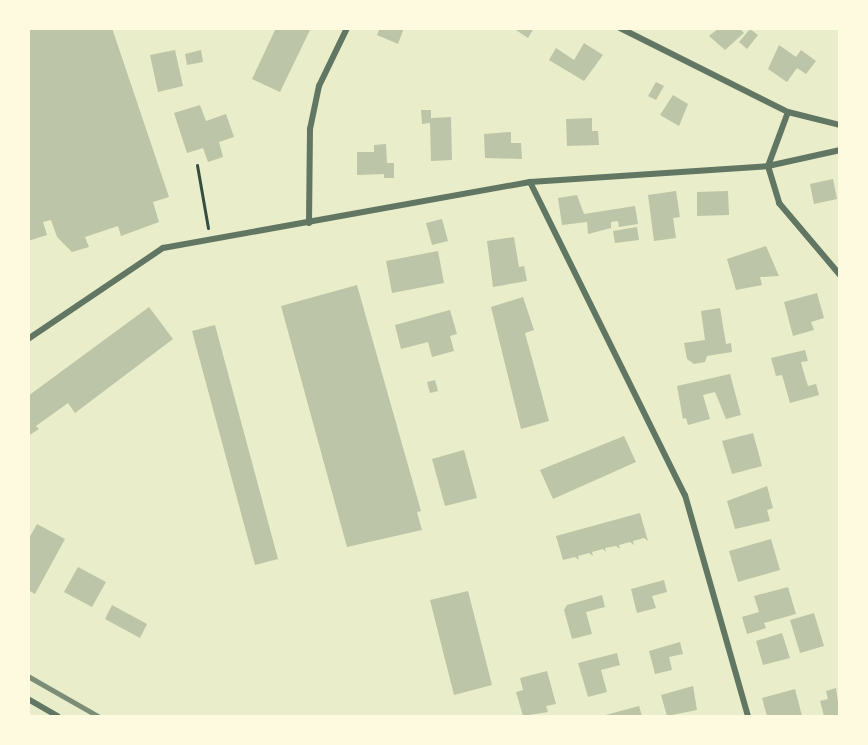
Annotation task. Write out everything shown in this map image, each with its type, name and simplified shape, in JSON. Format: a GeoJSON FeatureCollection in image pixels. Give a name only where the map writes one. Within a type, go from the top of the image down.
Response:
{"type":"FeatureCollection","features":[{"type":"Feature","properties":{"kind":"street"},"geometry":{"type":"LineString","coordinates":[[309,223],[309,129],[319,86],[347,28]]}},
{"type":"Feature","properties":{"kind":"street"},"geometry":{"type":"LineString","coordinates":[[620,28],[788,112],[840,125]]}},
{"type":"Feature","properties":{"kind":"street"},"geometry":{"type":"LineString","coordinates":[[788,112],[768,166],[779,203],[840,275]]}},
{"type":"Feature","properties":{"kind":"street"},"geometry":{"type":"LineString","coordinates":[[28,339],[163,248],[530,182],[768,166],[840,150]]}},
{"type":"Feature","properties":{"kind":"street"},"geometry":{"type":"LineString","coordinates":[[530,182],[686,495],[748,717]]}},
{"type":"Feature","properties":{"kind":"street"},"geometry":{"type":"LineString","coordinates":[[28,699],[58,717]]}},
{"type":"Feature","properties":{"kind":"path"},"geometry":{"type":"LineString","coordinates":[[197,165],[208,227]]}},
{"type":"Feature","properties":{"kind":"building"},"geometry":{"type":"Polygon","coordinates":[[[28,28],[112,28],[169,197],[153,202],[159,222],[121,236],[118,226],[85,237],[89,247],[72,252],[57,237],[51,220],[43,222],[47,235],[28,241],[28,28]]]}},
{"type":"Feature","properties":{"kind":"building"},"geometry":{"type":"Polygon","coordinates":[[[276,28],[311,28],[280,92],[252,79],[276,28]]]}},
{"type":"Feature","properties":{"kind":"building"},"geometry":{"type":"Polygon","coordinates":[[[380,28],[404,28],[398,44],[377,35],[380,28]]]}},
{"type":"Feature","properties":{"kind":"building"},"geometry":{"type":"Polygon","coordinates":[[[513,28],[534,28],[528,38],[513,28]]]}},
{"type":"Feature","properties":{"kind":"building"},"geometry":{"type":"Polygon","coordinates":[[[719,28],[739,28],[744,33],[725,50],[709,36],[719,28]]]}},
{"type":"Feature","properties":{"kind":"building"},"geometry":{"type":"Polygon","coordinates":[[[750,29],[758,35],[747,49],[739,42],[750,29]]]}},
{"type":"Feature","properties":{"kind":"building"},"geometry":{"type":"Polygon","coordinates":[[[584,43],[603,55],[584,81],[549,60],[556,48],[574,60],[584,43]]]}},
{"type":"Feature","properties":{"kind":"building"},"geometry":{"type":"Polygon","coordinates":[[[779,45],[796,57],[801,50],[816,61],[806,74],[797,68],[787,82],[768,69],[779,45]]]}},
{"type":"Feature","properties":{"kind":"building"},"geometry":{"type":"Polygon","coordinates":[[[175,50],[183,86],[158,92],[150,55],[175,50]]]}},
{"type":"Feature","properties":{"kind":"building"},"geometry":{"type":"Polygon","coordinates":[[[201,50],[203,62],[187,65],[185,54],[201,50]]]}},
{"type":"Feature","properties":{"kind":"building"},"geometry":{"type":"Polygon","coordinates":[[[656,82],[664,86],[656,100],[648,96],[656,82]]]}},
{"type":"Feature","properties":{"kind":"building"},"geometry":{"type":"Polygon","coordinates":[[[673,95],[688,104],[679,126],[660,115],[673,95]]]}},
{"type":"Feature","properties":{"kind":"building"},"geometry":{"type":"Polygon","coordinates":[[[200,105],[206,121],[226,114],[234,137],[219,142],[223,157],[208,162],[203,148],[187,153],[174,113],[200,105]]]}},
{"type":"Feature","properties":{"kind":"building"},"geometry":{"type":"Polygon","coordinates":[[[421,110],[431,110],[431,118],[451,117],[452,160],[431,161],[430,123],[422,124],[421,110]]]}},
{"type":"Feature","properties":{"kind":"building"},"geometry":{"type":"Polygon","coordinates":[[[592,118],[592,131],[598,131],[599,145],[567,146],[566,119],[592,118]]]}},
{"type":"Feature","properties":{"kind":"building"},"geometry":{"type":"Polygon","coordinates":[[[511,132],[511,143],[521,143],[522,159],[485,158],[484,134],[511,132]]]}},
{"type":"Feature","properties":{"kind":"building"},"geometry":{"type":"Polygon","coordinates":[[[386,144],[387,163],[394,163],[394,178],[384,178],[384,174],[357,175],[357,152],[374,152],[374,145],[386,144]]]}},
{"type":"Feature","properties":{"kind":"building"},"geometry":{"type":"Polygon","coordinates":[[[833,179],[837,199],[814,204],[810,184],[833,179]]]}},
{"type":"Feature","properties":{"kind":"building"},"geometry":{"type":"Polygon","coordinates":[[[676,191],[680,217],[673,218],[676,238],[654,241],[648,195],[676,191]]]}},
{"type":"Feature","properties":{"kind":"building"},"geometry":{"type":"Polygon","coordinates":[[[728,191],[729,215],[697,216],[697,192],[728,191]]]}},
{"type":"Feature","properties":{"kind":"building"},"geometry":{"type":"Polygon","coordinates":[[[577,195],[584,214],[635,206],[638,224],[619,227],[618,221],[611,222],[611,228],[588,234],[587,222],[562,225],[558,198],[577,195]]]}},
{"type":"Feature","properties":{"kind":"building"},"geometry":{"type":"Polygon","coordinates":[[[442,219],[448,241],[432,245],[426,223],[442,219]]]}},
{"type":"Feature","properties":{"kind":"building"},"geometry":{"type":"Polygon","coordinates":[[[637,227],[639,240],[615,243],[613,231],[637,227]]]}},
{"type":"Feature","properties":{"kind":"building"},"geometry":{"type":"Polygon","coordinates":[[[514,237],[519,267],[524,266],[527,281],[493,287],[487,241],[514,237]]]}},
{"type":"Feature","properties":{"kind":"building"},"geometry":{"type":"Polygon","coordinates":[[[766,246],[779,276],[760,277],[762,285],[736,290],[727,259],[766,246]]]}},
{"type":"Feature","properties":{"kind":"building"},"geometry":{"type":"Polygon","coordinates":[[[438,251],[444,283],[392,293],[386,261],[438,251]]]}},
{"type":"Feature","properties":{"kind":"building"},"geometry":{"type":"Polygon","coordinates":[[[357,285],[421,511],[417,512],[422,530],[347,547],[281,306],[357,285]]]}},
{"type":"Feature","properties":{"kind":"building"},"geometry":{"type":"Polygon","coordinates":[[[817,293],[824,318],[811,322],[814,330],[793,336],[784,302],[817,293]]]}},
{"type":"Feature","properties":{"kind":"building"},"geometry":{"type":"Polygon","coordinates":[[[523,297],[534,330],[525,333],[549,421],[521,429],[491,307],[523,297]]]}},
{"type":"Feature","properties":{"kind":"building"},"geometry":{"type":"Polygon","coordinates":[[[149,307],[173,339],[75,413],[68,403],[36,426],[39,429],[28,436],[28,396],[149,307]]]}},
{"type":"Feature","properties":{"kind":"building"},"geometry":{"type":"Polygon","coordinates":[[[720,308],[726,344],[731,343],[732,352],[707,356],[705,362],[694,364],[687,359],[684,343],[705,340],[701,311],[720,308]]]}},
{"type":"Feature","properties":{"kind":"building"},"geometry":{"type":"Polygon","coordinates":[[[450,310],[457,334],[450,336],[454,351],[432,357],[428,342],[401,349],[395,325],[450,310]]]}},
{"type":"Feature","properties":{"kind":"building"},"geometry":{"type":"Polygon","coordinates":[[[215,325],[278,559],[255,565],[192,331],[215,325]]]}},
{"type":"Feature","properties":{"kind":"building"},"geometry":{"type":"Polygon","coordinates":[[[805,350],[808,361],[801,362],[803,370],[808,386],[816,384],[819,395],[790,403],[782,375],[776,376],[771,358],[805,350]]]}},
{"type":"Feature","properties":{"kind":"building"},"geometry":{"type":"Polygon","coordinates":[[[730,374],[741,415],[726,419],[715,392],[703,395],[710,419],[688,425],[686,418],[683,419],[677,386],[730,374]]]}},
{"type":"Feature","properties":{"kind":"building"},"geometry":{"type":"Polygon","coordinates":[[[435,380],[438,391],[430,393],[427,382],[435,380]]]}},
{"type":"Feature","properties":{"kind":"building"},"geometry":{"type":"Polygon","coordinates":[[[753,433],[762,466],[732,474],[722,441],[753,433]]]}},
{"type":"Feature","properties":{"kind":"building"},"geometry":{"type":"Polygon","coordinates":[[[624,436],[636,462],[553,499],[540,470],[624,436]]]}},
{"type":"Feature","properties":{"kind":"building"},"geometry":{"type":"Polygon","coordinates":[[[464,450],[477,498],[445,506],[432,459],[464,450]]]}},
{"type":"Feature","properties":{"kind":"building"},"geometry":{"type":"Polygon","coordinates":[[[767,486],[773,508],[767,510],[770,521],[735,529],[727,501],[767,486]]]}},
{"type":"Feature","properties":{"kind":"building"},"geometry":{"type":"Polygon","coordinates":[[[640,513],[648,541],[644,538],[633,541],[634,545],[630,542],[619,545],[620,549],[616,546],[605,548],[606,552],[603,549],[592,552],[593,556],[589,553],[578,556],[579,560],[575,557],[563,560],[556,536],[640,513]]]}},
{"type":"Feature","properties":{"kind":"building"},"geometry":{"type":"Polygon","coordinates":[[[37,524],[65,539],[35,594],[28,590],[28,540],[37,524]]]}},
{"type":"Feature","properties":{"kind":"building"},"geometry":{"type":"Polygon","coordinates":[[[771,539],[780,570],[738,582],[729,551],[771,539]]]}},
{"type":"Feature","properties":{"kind":"building"},"geometry":{"type":"Polygon","coordinates":[[[78,567],[106,582],[92,607],[64,592],[78,567]]]}},
{"type":"Feature","properties":{"kind":"building"},"geometry":{"type":"Polygon","coordinates":[[[664,580],[667,592],[652,596],[656,608],[637,613],[631,589],[664,580]]]}},
{"type":"Feature","properties":{"kind":"building"},"geometry":{"type":"Polygon","coordinates":[[[788,587],[796,614],[764,623],[766,628],[747,634],[742,617],[759,612],[754,596],[788,587]]]}},
{"type":"Feature","properties":{"kind":"building"},"geometry":{"type":"Polygon","coordinates":[[[468,591],[492,685],[454,695],[430,600],[468,591]]]}},
{"type":"Feature","properties":{"kind":"building"},"geometry":{"type":"Polygon","coordinates":[[[602,595],[605,607],[586,612],[592,634],[572,639],[564,610],[567,605],[602,595]]]}},
{"type":"Feature","properties":{"kind":"building"},"geometry":{"type":"Polygon","coordinates":[[[112,605],[147,624],[140,638],[105,619],[112,605]]]}},
{"type":"Feature","properties":{"kind":"building"},"geometry":{"type":"Polygon","coordinates":[[[814,613],[824,646],[800,653],[790,620],[814,613]]]}},
{"type":"Feature","properties":{"kind":"building"},"geometry":{"type":"Polygon","coordinates":[[[782,633],[790,658],[763,665],[756,641],[782,633]]]}},
{"type":"Feature","properties":{"kind":"building"},"geometry":{"type":"Polygon","coordinates":[[[680,642],[683,654],[669,657],[672,670],[655,674],[649,651],[680,642]]]}},
{"type":"Feature","properties":{"kind":"building"},"geometry":{"type":"Polygon","coordinates":[[[617,653],[620,665],[601,670],[607,692],[588,697],[578,663],[617,653]]]}},
{"type":"Feature","properties":{"kind":"building"},"geometry":{"type":"Polygon","coordinates":[[[547,671],[556,704],[546,706],[548,712],[523,716],[516,692],[523,690],[520,678],[547,671]]]}},
{"type":"Feature","properties":{"kind":"building"},"geometry":{"type":"Polygon","coordinates":[[[693,686],[697,710],[667,716],[661,695],[693,686]]]}},
{"type":"Feature","properties":{"kind":"building"},"geometry":{"type":"Polygon","coordinates":[[[836,688],[840,716],[824,716],[820,701],[828,699],[826,691],[836,688]]]}},
{"type":"Feature","properties":{"kind":"building"},"geometry":{"type":"Polygon","coordinates":[[[795,689],[802,716],[767,716],[762,698],[795,689]]]}},
{"type":"Feature","properties":{"kind":"building"},"geometry":{"type":"Polygon","coordinates":[[[639,706],[642,716],[602,716],[639,706]]]}},
{"type":"Feature","properties":{"kind":"railway"},"geometry":{"type":"LineString","coordinates":[[28,676],[98,716]]}}]}
